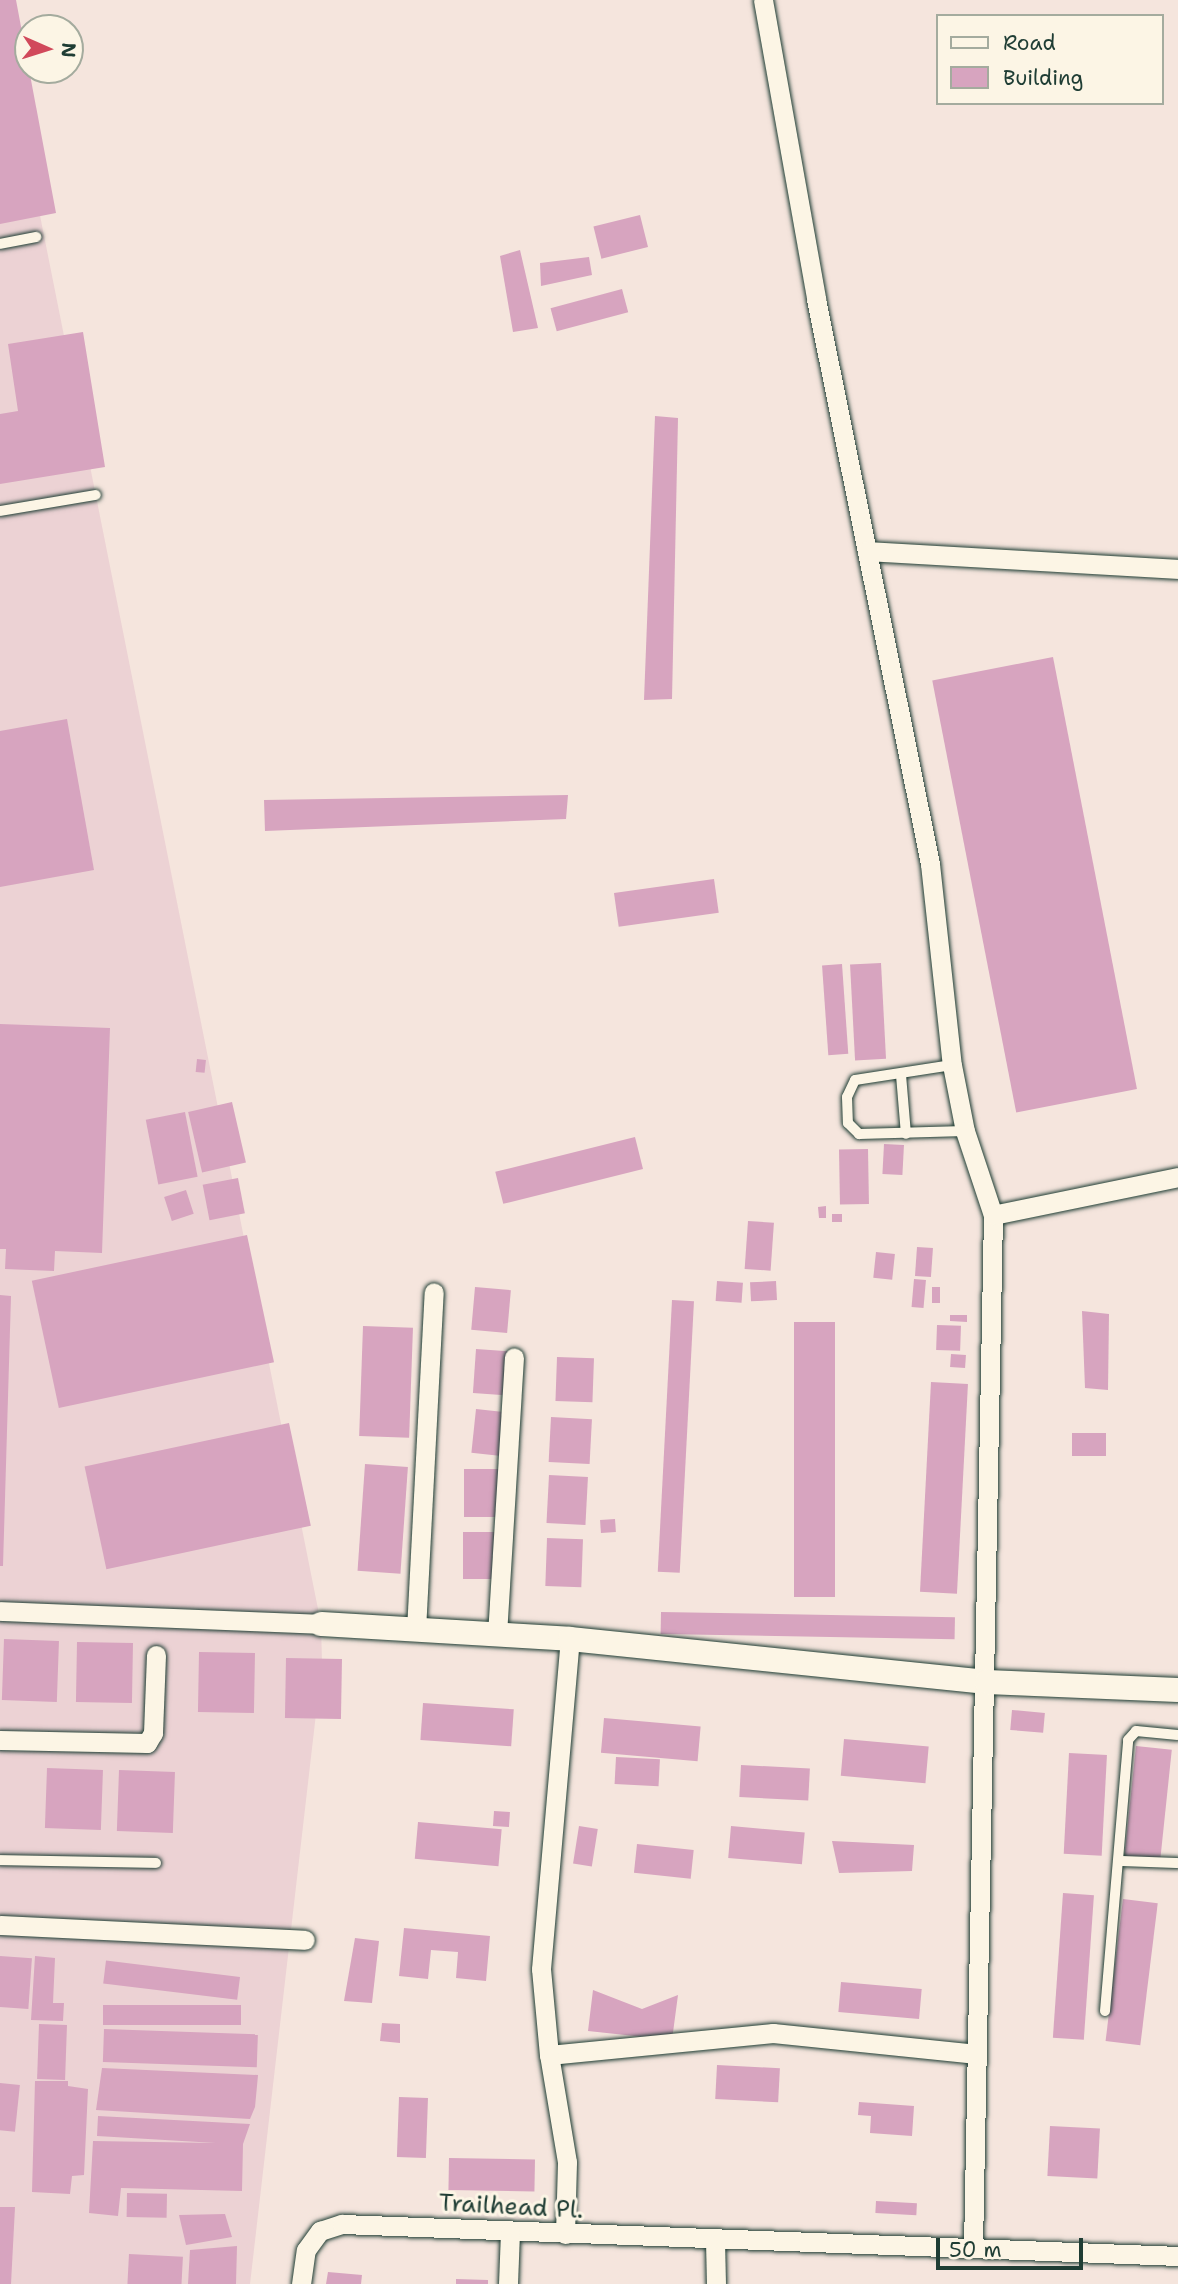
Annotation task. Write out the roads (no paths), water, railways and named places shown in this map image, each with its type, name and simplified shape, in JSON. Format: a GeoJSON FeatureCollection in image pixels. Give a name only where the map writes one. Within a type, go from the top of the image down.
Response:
{"type":"FeatureCollection","features":[{"type":"Feature","properties":{"kind":"street"},"geometry":{"type":"LineString","coordinates":[[762,0],[930,864],[952,1065],[964,1131],[993,1215],[988,1682],[973,2248]]}},
{"type":"Feature","properties":{"kind":"street"},"geometry":{"type":"LineString","coordinates":[[867,551],[1178,569]]}},
{"type":"Feature","properties":{"kind":"street"},"geometry":{"type":"LineString","coordinates":[[993,1215],[1178,1177]]}},
{"type":"Feature","properties":{"kind":"street"},"geometry":{"type":"LineString","coordinates":[[416,1630],[434,1292]]}},
{"type":"Feature","properties":{"kind":"street"},"geometry":{"type":"LineString","coordinates":[[497,1635],[514,1358]]}},
{"type":"Feature","properties":{"kind":"street"},"geometry":{"type":"LineString","coordinates":[[0,1611],[321,1624],[570,1639],[988,1682],[1178,1690]]}},
{"type":"Feature","properties":{"kind":"street"},"geometry":{"type":"LineString","coordinates":[[565,2234],[567,2162],[549,2055],[541,1969],[570,1639]]}},
{"type":"Feature","properties":{"kind":"street"},"geometry":{"type":"LineString","coordinates":[[0,1740],[147,1742],[153,1733],[156,1655]]}},
{"type":"Feature","properties":{"kind":"street"},"geometry":{"type":"LineString","coordinates":[[0,1925],[304,1940]]}},
{"type":"Feature","properties":{"kind":"street"},"geometry":{"type":"LineString","coordinates":[[549,2055],[773,2034],[977,2054]]}},
{"type":"Feature","properties":{"kind":"street","name":"Trailhead Pl."},"geometry":{"type":"LineString","coordinates":[[301,2284],[306,2250],[320,2231],[342,2224],[1178,2256]]}},
{"type":"Feature","properties":{"kind":"street"},"geometry":{"type":"LineString","coordinates":[[508,2284],[510,2232]]}},
{"type":"Feature","properties":{"kind":"street"},"geometry":{"type":"LineString","coordinates":[[715,2240],[716,2284]]}},
{"type":"Feature","properties":{"kind":"lane"},"geometry":{"type":"LineString","coordinates":[[0,244],[36,237]]}},
{"type":"Feature","properties":{"kind":"lane"},"geometry":{"type":"LineString","coordinates":[[0,511],[96,495]]}},
{"type":"Feature","properties":{"kind":"lane"},"geometry":{"type":"LineString","coordinates":[[952,1065],[855,1080],[847,1097],[848,1122],[852,1131],[859,1134],[964,1131]]}},
{"type":"Feature","properties":{"kind":"lane"},"geometry":{"type":"LineString","coordinates":[[901,1075],[906,1134]]}},
{"type":"Feature","properties":{"kind":"lane"},"geometry":{"type":"LineString","coordinates":[[1105,2011],[1121,1861],[1130,1735],[1136,1731],[1178,1735]]}},
{"type":"Feature","properties":{"kind":"lane"},"geometry":{"type":"LineString","coordinates":[[0,1860],[156,1863]]}},
{"type":"Feature","properties":{"kind":"lane"},"geometry":{"type":"LineString","coordinates":[[1121,1861],[1178,1863]]}}]}
